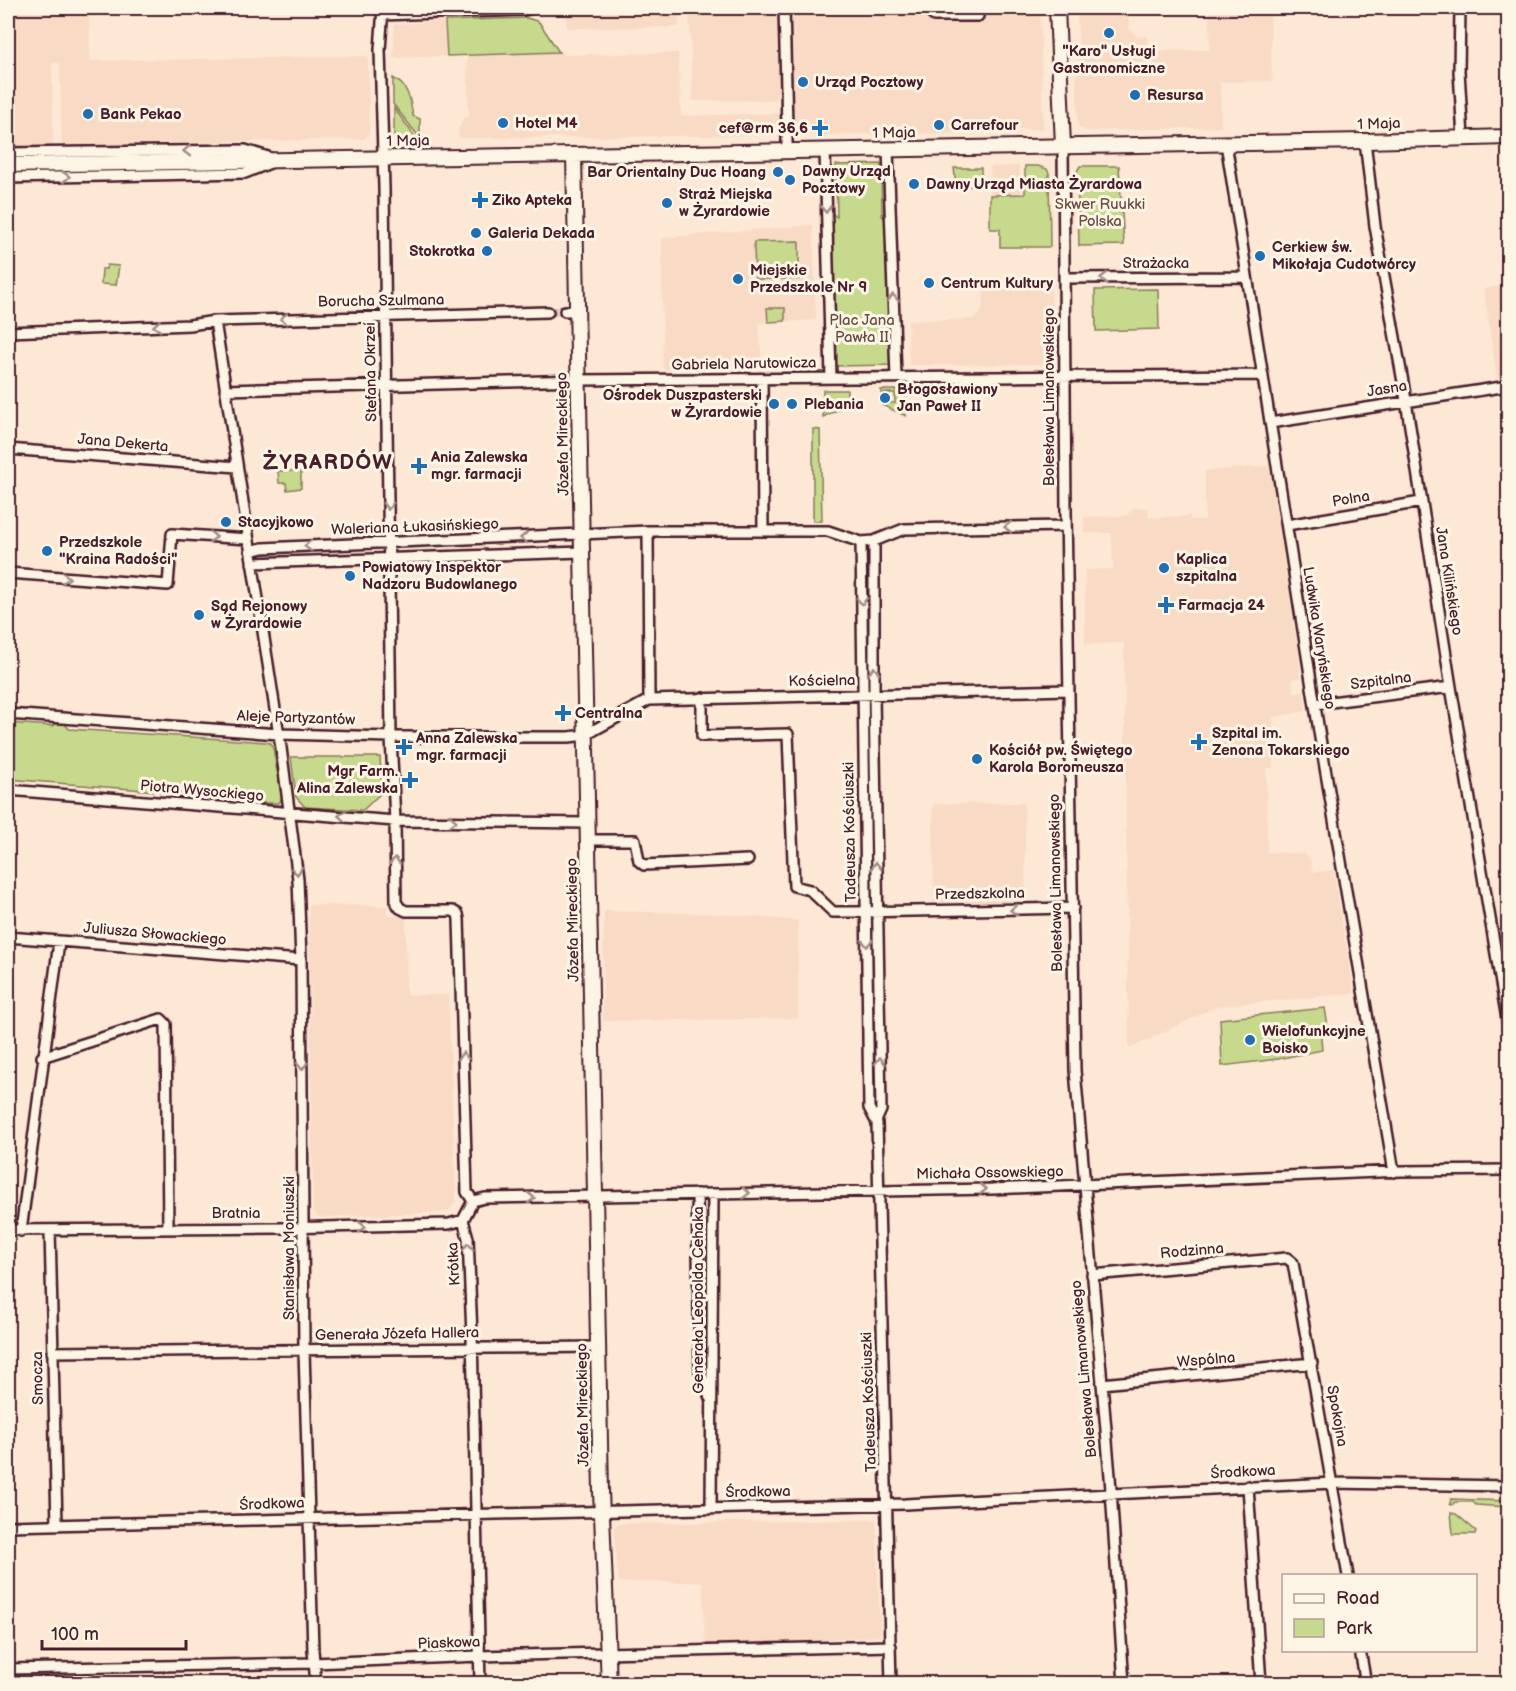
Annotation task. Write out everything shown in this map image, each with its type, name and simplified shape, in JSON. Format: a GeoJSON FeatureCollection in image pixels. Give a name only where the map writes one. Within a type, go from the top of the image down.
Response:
{"type":"FeatureCollection","features":[{"type":"Feature","properties":{"kind":"street"},"geometry":{"type":"LineString","coordinates":[[382,11],[524,10],[532,8]]}},
{"type":"Feature","properties":{"kind":"street"},"geometry":{"type":"LineString","coordinates":[[784,8],[787,151]]}},
{"type":"Feature","properties":{"kind":"street"},"geometry":{"type":"LineString","coordinates":[[931,8],[931,15],[934,16],[978,16],[978,8]]}},
{"type":"Feature","properties":{"kind":"street","name":"Bolesława Limanowskiego"},"geometry":{"type":"LineString","coordinates":[[1057,8],[1063,146],[1066,526],[1075,1070],[1112,1494],[1124,1683]]}},
{"type":"Feature","properties":{"kind":"street"},"geometry":{"type":"LineString","coordinates":[[1460,8],[1462,138]]}},
{"type":"Feature","properties":{"kind":"street","name":"Stefana Okrzei"},"geometry":{"type":"LineString","coordinates":[[382,11],[380,50],[391,737]]}},
{"type":"Feature","properties":{"kind":"street","name":"1 Maja"},"geometry":{"type":"LineString","coordinates":[[8,165],[1509,137]]}},
{"type":"Feature","properties":{"kind":"street","name":"Jana Kilińskiego"},"geometry":{"type":"LineString","coordinates":[[1365,141],[1375,225],[1509,1024]]}},
{"type":"Feature","properties":{"kind":"street","name":"Ludwika Waryńskiego"},"geometry":{"type":"LineString","coordinates":[[1226,143],[1315,704],[1394,1172]]}},
{"type":"Feature","properties":{"kind":"street"},"geometry":{"type":"LineString","coordinates":[[888,149],[896,377]]}},
{"type":"Feature","properties":{"kind":"street","name":"1 Maja"},"geometry":{"type":"LineString","coordinates":[[8,153],[245,150],[279,160]]}},
{"type":"Feature","properties":{"kind":"street"},"geometry":{"type":"LineString","coordinates":[[825,150],[831,378]]}},
{"type":"Feature","properties":{"kind":"street","name":"Józefa Mireckiego"},"geometry":{"type":"LineString","coordinates":[[574,155],[571,311],[578,380],[598,1347],[609,1683]]}},
{"type":"Feature","properties":{"kind":"street","name":"1 Maja"},"geometry":{"type":"LineString","coordinates":[[8,178],[245,173],[279,160]]}},
{"type":"Feature","properties":{"kind":"street","name":"Strażacka"},"geometry":{"type":"LineString","coordinates":[[1064,278],[1247,277]]}},
{"type":"Feature","properties":{"kind":"street","name":"Borucha Szulmana"},"geometry":{"type":"LineString","coordinates":[[8,332],[190,325],[215,321],[548,312]]}},
{"type":"Feature","properties":{"kind":"street","name":"Stanisława Moniuszki"},"geometry":{"type":"LineString","coordinates":[[215,321],[279,734],[298,879],[304,1351],[316,1683]]}},
{"type":"Feature","properties":{"kind":"street","name":"Gabriela Narutowicza"},"geometry":{"type":"LineString","coordinates":[[225,390],[578,380],[1263,375]]}},
{"type":"Feature","properties":{"kind":"street"},"geometry":{"type":"LineString","coordinates":[[762,379],[763,531]]}},
{"type":"Feature","properties":{"kind":"street","name":"Jasna"},"geometry":{"type":"LineString","coordinates":[[1270,423],[1509,386]]}},
{"type":"Feature","properties":{"kind":"street","name":"Jana Dekerta"},"geometry":{"type":"LineString","coordinates":[[8,449],[237,466]]}},
{"type":"Feature","properties":{"kind":"street","name":"Polna"},"geometry":{"type":"LineString","coordinates":[[1287,525],[1421,502]]}},
{"type":"Feature","properties":{"kind":"street"},"geometry":{"type":"LineString","coordinates":[[861,542],[874,541],[904,529],[1066,526]]}},
{"type":"Feature","properties":{"kind":"street"},"geometry":{"type":"LineString","coordinates":[[648,531],[649,700]]}},
{"type":"Feature","properties":{"kind":"street","name":"Waleriana Łukasińskiego"},"geometry":{"type":"LineString","coordinates":[[250,551],[263,548],[648,531],[828,531],[861,542]]}},
{"type":"Feature","properties":{"kind":"street"},"geometry":{"type":"LineString","coordinates":[[8,573],[168,585],[172,534],[248,539]]}},
{"type":"Feature","properties":{"kind":"street","name":"Tadeusza Kościuszki"},"geometry":{"type":"LineString","coordinates":[[874,541],[880,1110],[877,1119],[891,1683]]}},
{"type":"Feature","properties":{"kind":"street","name":"Tadeusza Kościuszki"},"geometry":{"type":"LineString","coordinates":[[861,542],[869,1108],[877,1119]]}},
{"type":"Feature","properties":{"kind":"street","name":"Waleriana Łukasińskiego"},"geometry":{"type":"LineString","coordinates":[[252,563],[582,552]]}},
{"type":"Feature","properties":{"kind":"street","name":"Szpitalna"},"geometry":{"type":"LineString","coordinates":[[1315,704],[1451,687]]}},
{"type":"Feature","properties":{"kind":"street","name":"Kościelna"},"geometry":{"type":"LineString","coordinates":[[585,735],[649,700],[1069,690]]}},
{"type":"Feature","properties":{"kind":"street","name":"Przedszkolna"},"geometry":{"type":"LineString","coordinates":[[702,698],[702,736],[788,734],[794,886],[810,890],[833,912],[1073,908]]}},
{"type":"Feature","properties":{"kind":"street","name":"Aleje Partyzantów"},"geometry":{"type":"LineString","coordinates":[[8,714],[279,734],[391,737],[585,735]]}},
{"type":"Feature","properties":{"kind":"street"},"geometry":{"type":"LineString","coordinates":[[391,737],[396,902],[400,908],[406,910],[453,911],[458,914],[459,919],[467,1192],[472,1202]]}},
{"type":"Feature","properties":{"kind":"street","name":"Piotra Wysockiego"},"geometry":{"type":"LineString","coordinates":[[8,790],[395,821],[587,823]]}},
{"type":"Feature","properties":{"kind":"street"},"geometry":{"type":"LineString","coordinates":[[588,840],[635,840],[639,861],[644,865],[748,860]]}},
{"type":"Feature","properties":{"kind":"street","name":"Juliusza Słowackiego"},"geometry":{"type":"LineString","coordinates":[[8,937],[300,960]]}},
{"type":"Feature","properties":{"kind":"street"},"geometry":{"type":"LineString","coordinates":[[21,1230],[42,1057],[59,942]]}},
{"type":"Feature","properties":{"kind":"street"},"geometry":{"type":"LineString","coordinates":[[42,1057],[161,1019],[166,1024],[168,1228]]}},
{"type":"Feature","properties":{"kind":"street","name":"Michała Ossowskiego"},"geometry":{"type":"LineString","coordinates":[[472,1202],[484,1198],[1086,1186],[1394,1172],[1509,1170]]}},
{"type":"Feature","properties":{"kind":"street","name":"Generała Leopolda Cehaka"},"geometry":{"type":"LineString","coordinates":[[697,1194],[700,1372],[713,1406]]}},
{"type":"Feature","properties":{"kind":"street","name":"Generała Leopolda Cehaka"},"geometry":{"type":"LineString","coordinates":[[711,1508],[713,1194]]}},
{"type":"Feature","properties":{"kind":"street","name":"Krótka"},"geometry":{"type":"LineString","coordinates":[[472,1202],[463,1220],[468,1238],[480,1683]]}},
{"type":"Feature","properties":{"kind":"street","name":"Bratnia"},"geometry":{"type":"LineString","coordinates":[[8,1230],[449,1224],[463,1220]]}},
{"type":"Feature","properties":{"kind":"street","name":"Smocza"},"geometry":{"type":"LineString","coordinates":[[50,1230],[57,1525]]}},
{"type":"Feature","properties":{"kind":"street","name":"Rodzinna"},"geometry":{"type":"LineString","coordinates":[[1092,1275],[1287,1258],[1293,1263]]}},
{"type":"Feature","properties":{"kind":"street","name":"Spokojna"},"geometry":{"type":"LineString","coordinates":[[1293,1263],[1348,1574]]}},
{"type":"Feature","properties":{"kind":"street","name":"Generała Józefa Hallera"},"geometry":{"type":"LineString","coordinates":[[52,1352],[598,1347]]}},
{"type":"Feature","properties":{"kind":"street","name":"Wspólna"},"geometry":{"type":"LineString","coordinates":[[1102,1384],[1312,1364]]}},
{"type":"Feature","properties":{"kind":"street","name":"Środkowa"},"geometry":{"type":"LineString","coordinates":[[8,1526],[887,1505],[1333,1483],[1509,1486]]}},
{"type":"Feature","properties":{"kind":"street"},"geometry":{"type":"LineString","coordinates":[[1248,1486],[1261,1683]]}},
{"type":"Feature","properties":{"kind":"street","name":"Piaskowa"},"geometry":{"type":"LineString","coordinates":[[8,1669],[314,1663],[479,1656],[891,1646]]}},
{"type":"Feature","properties":{"kind":"street"},"geometry":{"type":"LineString","coordinates":[[1360,1652],[1365,1683],[1360,1683]]}},
{"type":"Feature","properties":{"kind":"shaded area"},"geometry":{"type":"Polygon","coordinates":[[[8,8],[89,8],[90,61],[368,56],[369,133],[364,139],[62,145],[60,62],[52,63],[53,146],[8,147],[8,8]]]}},
{"type":"Feature","properties":{"kind":"shaded area"},"geometry":{"type":"Polygon","coordinates":[[[567,8],[679,8],[679,27],[567,28],[567,8]]]}},
{"type":"Feature","properties":{"kind":"shaded area"},"geometry":{"type":"Polygon","coordinates":[[[689,8],[779,8],[780,90],[775,100],[693,101],[689,8]]]}},
{"type":"Feature","properties":{"kind":"shaded area"},"geometry":{"type":"Polygon","coordinates":[[[789,8],[1040,8],[1043,129],[1004,129],[1004,133],[459,138],[458,128],[463,118],[469,117],[467,55],[564,52],[564,55],[678,53],[681,116],[793,113],[789,8]]]}},
{"type":"Feature","properties":{"kind":"shaded area"},"geometry":{"type":"Polygon","coordinates":[[[1077,8],[1128,8],[1129,29],[1137,37],[1147,36],[1148,51],[1210,50],[1210,8],[1270,8],[1272,81],[1220,82],[1221,127],[1087,131],[1078,126],[1077,8]]]}},
{"type":"Feature","properties":{"kind":"shaded area"},"geometry":{"type":"Polygon","coordinates":[[[445,21],[447,56],[393,58],[395,24],[445,21]]]}},
{"type":"Feature","properties":{"kind":"shaded area"},"geometry":{"type":"Polygon","coordinates":[[[1019,166],[1021,194],[991,194],[990,167],[1019,166]]]}},
{"type":"Feature","properties":{"kind":"shaded area","name":"Miejskie Przedszkole Nr 9"},"geometry":{"type":"Polygon","coordinates":[[[813,225],[816,320],[759,323],[762,368],[663,369],[662,238],[813,225]]]}},
{"type":"Feature","properties":{"kind":"shaded area"},"geometry":{"type":"Polygon","coordinates":[[[1010,282],[1051,282],[1052,364],[909,365],[908,321],[974,319],[980,314],[984,302],[984,290],[1010,290],[1010,282]]]}},
{"type":"Feature","properties":{"kind":"shaded area"},"geometry":{"type":"Polygon","coordinates":[[[1508,285],[1508,377],[1497,378],[1484,289],[1508,285]]]}},
{"type":"Feature","properties":{"kind":"shaded area","name":"Szpital im. Zenona Tokarskiego"},"geometry":{"type":"Polygon","coordinates":[[[1269,466],[1299,657],[1300,678],[1292,678],[1293,693],[1303,692],[1306,711],[1273,717],[1273,768],[1266,768],[1267,852],[1305,854],[1310,858],[1313,873],[1333,870],[1354,993],[1217,1006],[1129,1049],[1124,643],[1085,644],[1085,570],[1113,569],[1112,533],[1084,533],[1084,517],[1126,516],[1134,508],[1148,508],[1149,518],[1190,516],[1190,520],[1205,520],[1205,471],[1269,466]]]}},
{"type":"Feature","properties":{"kind":"shaded area"},"geometry":{"type":"Polygon","coordinates":[[[1024,803],[1026,901],[934,903],[933,804],[1024,803]]]}},
{"type":"Feature","properties":{"kind":"shaded area"},"geometry":{"type":"Polygon","coordinates":[[[309,905],[387,906],[387,915],[406,917],[406,995],[448,995],[456,1201],[448,1212],[318,1217],[313,1211],[309,905]]]}},
{"type":"Feature","properties":{"kind":"shaded area"},"geometry":{"type":"Polygon","coordinates":[[[604,911],[724,914],[798,921],[798,1018],[603,1021],[604,911]]]}},
{"type":"Feature","properties":{"kind":"shaded area"},"geometry":{"type":"Polygon","coordinates":[[[876,1520],[880,1636],[705,1647],[703,1582],[619,1582],[614,1528],[617,1524],[876,1520]]]}},
{"type":"Feature","properties":{"kind":"shaded area"},"geometry":{"type":"Polygon","coordinates":[[[241,1674],[242,1683],[8,1683],[8,1682],[241,1674]]]}},
{"type":"Feature","properties":{"kind":"green space"},"geometry":{"type":"Polygon","coordinates":[[[527,18],[539,22],[559,52],[447,56],[445,21],[527,18]]]}},
{"type":"Feature","properties":{"kind":"green space"},"geometry":{"type":"Polygon","coordinates":[[[393,78],[406,89],[413,116],[420,119],[420,138],[393,104],[393,78]]]}},
{"type":"Feature","properties":{"kind":"green space"},"geometry":{"type":"Polygon","coordinates":[[[394,108],[416,138],[396,138],[394,136],[394,108]]]}},
{"type":"Feature","properties":{"kind":"green space","name":"Plac Jana Pawła II"},"geometry":{"type":"Polygon","coordinates":[[[881,164],[882,216],[888,221],[893,365],[834,366],[830,212],[837,217],[836,165],[881,164]]]}},
{"type":"Feature","properties":{"kind":"green space"},"geometry":{"type":"Polygon","coordinates":[[[1025,166],[1038,166],[1047,169],[1049,173],[1050,247],[1000,247],[1000,229],[990,229],[990,195],[1025,194],[1025,166]]]}},
{"type":"Feature","properties":{"kind":"green space","name":"Skwer Ruukki Polska"},"geometry":{"type":"Polygon","coordinates":[[[1080,166],[1119,166],[1124,245],[1079,246],[1077,171],[1080,166]]]}},
{"type":"Feature","properties":{"kind":"green space"},"geometry":{"type":"Polygon","coordinates":[[[954,168],[981,168],[981,187],[956,185],[954,168]]]}},
{"type":"Feature","properties":{"kind":"green space"},"geometry":{"type":"Polygon","coordinates":[[[799,241],[799,279],[755,279],[754,242],[799,241]]]}},
{"type":"Feature","properties":{"kind":"green space"},"geometry":{"type":"Polygon","coordinates":[[[107,265],[119,266],[116,285],[101,284],[102,269],[106,269],[107,265]]]}},
{"type":"Feature","properties":{"kind":"green space"},"geometry":{"type":"Polygon","coordinates":[[[1158,289],[1159,329],[1096,331],[1095,290],[1158,289]]]}},
{"type":"Feature","properties":{"kind":"green space"},"geometry":{"type":"Polygon","coordinates":[[[767,308],[785,308],[785,321],[768,322],[767,308]]]}},
{"type":"Feature","properties":{"kind":"green space"},"geometry":{"type":"Polygon","coordinates":[[[823,390],[847,390],[847,405],[823,417],[823,390]]]}},
{"type":"Feature","properties":{"kind":"green space"},"geometry":{"type":"Polygon","coordinates":[[[881,390],[906,390],[906,416],[882,405],[882,403],[895,403],[895,393],[881,393],[881,390]]]}},
{"type":"Feature","properties":{"kind":"green space"},"geometry":{"type":"Polygon","coordinates":[[[813,429],[820,430],[822,521],[813,521],[813,429]]]}},
{"type":"Feature","properties":{"kind":"green space"},"geometry":{"type":"Polygon","coordinates":[[[278,471],[301,471],[301,488],[287,490],[286,483],[279,483],[278,471]]]}},
{"type":"Feature","properties":{"kind":"green space"},"geometry":{"type":"Polygon","coordinates":[[[8,723],[52,726],[65,724],[69,729],[270,743],[273,748],[282,798],[279,803],[247,803],[242,798],[8,779],[8,723]]]}},
{"type":"Feature","properties":{"kind":"green space"},"geometry":{"type":"Polygon","coordinates":[[[291,757],[380,757],[382,792],[363,810],[305,807],[296,797],[291,757]]]}},
{"type":"Feature","properties":{"kind":"green space"},"geometry":{"type":"Polygon","coordinates":[[[1325,1008],[1328,1027],[1320,1028],[1322,1050],[1278,1059],[1222,1066],[1220,1019],[1325,1008]]]}},
{"type":"Feature","properties":{"kind":"green space"},"geometry":{"type":"Polygon","coordinates":[[[1451,1499],[1508,1501],[1508,1507],[1476,1505],[1473,1502],[1455,1502],[1452,1505],[1450,1504],[1451,1499]]]}},
{"type":"Feature","properties":{"kind":"green space"},"geometry":{"type":"Polygon","coordinates":[[[1451,1513],[1456,1514],[1476,1531],[1475,1534],[1453,1534],[1451,1513]]]}},
{"type":"Feature","properties":{"kind":"tunnel"},"geometry":{"type":"LineString","coordinates":[[548,312],[565,311]]}},
{"type":"Feature","properties":{"kind":"place","name":"\"Karo\" Usługi Gastronomiczne"},"geometry":{"type":"Point","coordinates":[1109,33]}},
{"type":"Feature","properties":{"kind":"place","name":"Urząd Pocztowy"},"geometry":{"type":"Point","coordinates":[803,82]}},
{"type":"Feature","properties":{"kind":"place","name":"Resursa"},"geometry":{"type":"Point","coordinates":[1135,95]}},
{"type":"Feature","properties":{"kind":"place","name":"Bank Pekao"},"geometry":{"type":"Point","coordinates":[88,114]}},
{"type":"Feature","properties":{"kind":"place","name":"Hotel M4"},"geometry":{"type":"Point","coordinates":[503,123]}},
{"type":"Feature","properties":{"kind":"place","name":"Carrefour"},"geometry":{"type":"Point","coordinates":[939,125]}},
{"type":"Feature","properties":{"kind":"place","name":"cef@rm 36,6"},"geometry":{"type":"Point","coordinates":[820,128]}},
{"type":"Feature","properties":{"kind":"place","name":"Bar Orientalny Duc Hoang"},"geometry":{"type":"Point","coordinates":[778,172]}},
{"type":"Feature","properties":{"kind":"place","name":"Dawny Urząd Pocztowy"},"geometry":{"type":"Point","coordinates":[790,180]}},
{"type":"Feature","properties":{"kind":"place","name":"Dawny Urząd Miasta Żyrardowa"},"geometry":{"type":"Point","coordinates":[914,184]}},
{"type":"Feature","properties":{"kind":"place","name":"Ziko Apteka"},"geometry":{"type":"Point","coordinates":[480,200]}},
{"type":"Feature","properties":{"kind":"place","name":"Straż Miejska w Żyrardowie"},"geometry":{"type":"Point","coordinates":[667,203]}},
{"type":"Feature","properties":{"kind":"place","name":"Galeria Dekada"},"geometry":{"type":"Point","coordinates":[476,233]}},
{"type":"Feature","properties":{"kind":"place","name":"Stokrotka"},"geometry":{"type":"Point","coordinates":[487,251]}},
{"type":"Feature","properties":{"kind":"place","name":"Cerkiew św. Mikołaja Cudotwórcy"},"geometry":{"type":"Point","coordinates":[1260,256]}},
{"type":"Feature","properties":{"kind":"place","name":"Miejskie Przedszkole Nr 9"},"geometry":{"type":"Point","coordinates":[738,279]}},
{"type":"Feature","properties":{"kind":"place","name":"Centrum Kultury"},"geometry":{"type":"Point","coordinates":[929,283]}},
{"type":"Feature","properties":{"kind":"place","name":"Błogosławiony Jan Paweł II"},"geometry":{"type":"Point","coordinates":[885,398]}},
{"type":"Feature","properties":{"kind":"place","name":"Ośrodek Duszpasterski w Żyrardowie"},"geometry":{"type":"Point","coordinates":[774,404]}},
{"type":"Feature","properties":{"kind":"place","name":"Plebania"},"geometry":{"type":"Point","coordinates":[792,404]}},
{"type":"Feature","properties":{"kind":"place","name":"Ania Zalewska mgr. farmacji"},"geometry":{"type":"Point","coordinates":[419,466]}},
{"type":"Feature","properties":{"kind":"place","name":"Stacyjkowo"},"geometry":{"type":"Point","coordinates":[226,522]}},
{"type":"Feature","properties":{"kind":"place","name":"Przedszkole \"Kraina Radości\""},"geometry":{"type":"Point","coordinates":[47,551]}},
{"type":"Feature","properties":{"kind":"place","name":"Kaplica szpitalna"},"geometry":{"type":"Point","coordinates":[1164,568]}},
{"type":"Feature","properties":{"kind":"place","name":"Powiatowy Inspektor Nadzoru Budowlanego"},"geometry":{"type":"Point","coordinates":[350,576]}},
{"type":"Feature","properties":{"kind":"place","name":"Farmacja 24"},"geometry":{"type":"Point","coordinates":[1166,605]}},
{"type":"Feature","properties":{"kind":"place","name":"Sąd Rejonowy w Żyrardowie"},"geometry":{"type":"Point","coordinates":[199,615]}},
{"type":"Feature","properties":{"kind":"place","name":"Centralna"},"geometry":{"type":"Point","coordinates":[563,713]}},
{"type":"Feature","properties":{"kind":"place","name":"Szpital im. Zenona Tokarskiego"},"geometry":{"type":"Point","coordinates":[1199,742]}},
{"type":"Feature","properties":{"kind":"place","name":"Anna Zalewska mgr. farmacji"},"geometry":{"type":"Point","coordinates":[404,747]}},
{"type":"Feature","properties":{"kind":"place","name":"Kościół pw. Świętego Karola Boromeusza"},"geometry":{"type":"Point","coordinates":[977,759]}},
{"type":"Feature","properties":{"kind":"place","name":"Mgr Farm. Alina Zalewska"},"geometry":{"type":"Point","coordinates":[410,780]}},
{"type":"Feature","properties":{"kind":"place","name":"Wielofunkcyjne Boisko"},"geometry":{"type":"Point","coordinates":[1250,1040]}},
{"type":"Feature","properties":{"kind":"district","name":"ŻYRARDÓW"},"geometry":{"type":"Point","coordinates":[328,462]}}]}
